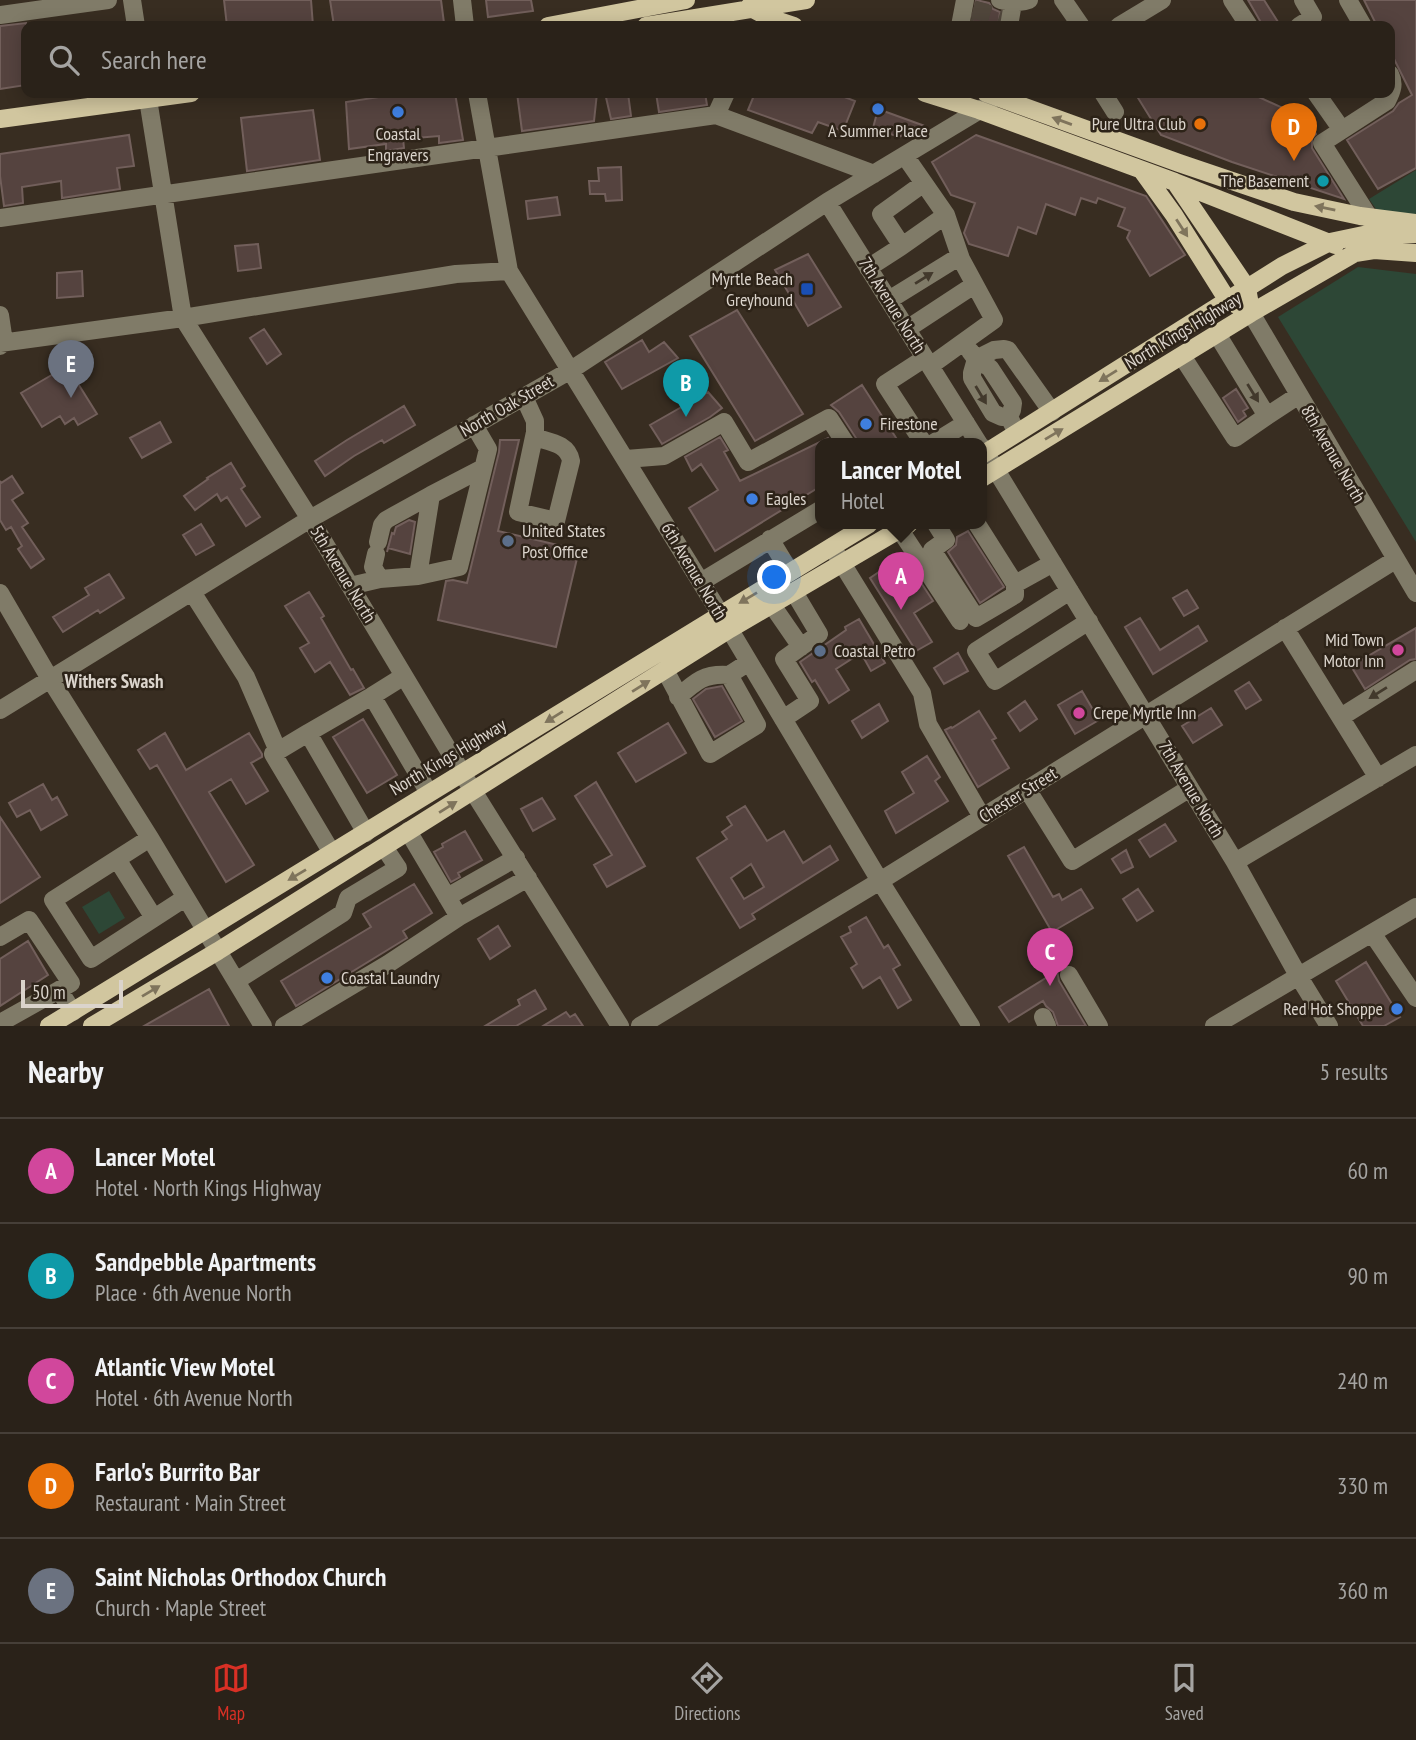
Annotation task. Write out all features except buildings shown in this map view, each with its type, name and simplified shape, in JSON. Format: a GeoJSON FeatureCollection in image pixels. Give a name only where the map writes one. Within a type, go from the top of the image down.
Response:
{"type":"FeatureCollection","features":[{"type":"Feature","properties":{"kind":"main road"},"geometry":{"type":"LineString","coordinates":[[575,21],[686,0]]}},
{"type":"Feature","properties":{"kind":"main road"},"geometry":{"type":"LineString","coordinates":[[692,0],[724,21]]}},
{"type":"Feature","properties":{"kind":"main road"},"geometry":{"type":"LineString","coordinates":[[736,0],[779,21]]}},
{"type":"Feature","properties":{"kind":"main road"},"geometry":{"type":"LineString","coordinates":[[677,21],[806,0]]}},
{"type":"Feature","properties":{"kind":"main road"},"geometry":{"type":"LineString","coordinates":[[0,108],[72,98]]}},
{"type":"Feature","properties":{"kind":"main road"},"geometry":{"type":"LineString","coordinates":[[0,119],[135,98]]}},
{"type":"Feature","properties":{"kind":"main road"},"geometry":{"type":"LineString","coordinates":[[941,98],[1175,182],[1355,253]]}},
{"type":"Feature","properties":{"kind":"main road"},"geometry":{"type":"LineString","coordinates":[[1008,98],[1152,153],[1294,202],[1416,223]]}},
{"type":"Feature","properties":{"kind":"main road"},"geometry":{"type":"LineString","coordinates":[[1152,153],[1175,182],[1247,288],[1251,313]]}},
{"type":"Feature","properties":{"kind":"main road"},"geometry":{"type":"LineString","coordinates":[[1143,172],[1228,300],[1251,313]]}},
{"type":"Feature","properties":{"kind":"main road","name":"North Kings Highway"},"geometry":{"type":"LineString","coordinates":[[987,448],[1052,412],[1282,266],[1330,242],[1368,234],[1416,234]]}},
{"type":"Feature","properties":{"kind":"main road","name":"North Kings Highway"},"geometry":{"type":"LineString","coordinates":[[989,474],[1251,313],[1355,253],[1374,250],[1416,253]]}},
{"type":"Feature","properties":{"kind":"main road","name":"North Kings Highway"},"geometry":{"type":"LineString","coordinates":[[92,1026],[218,951],[665,670],[790,572],[861,529]]}},
{"type":"Feature","properties":{"kind":"main road","name":"North Kings Highway"},"geometry":{"type":"LineString","coordinates":[[49,1026],[463,773],[725,622],[772,605],[902,529]]}},
{"type":"Feature","properties":{"kind":"street"},"geometry":{"type":"LineString","coordinates":[[0,15],[108,0]]}},
{"type":"Feature","properties":{"kind":"street"},"geometry":{"type":"LineString","coordinates":[[132,0],[135,21]]}},
{"type":"Feature","properties":{"kind":"street"},"geometry":{"type":"LineString","coordinates":[[462,0],[464,21]]}},
{"type":"Feature","properties":{"kind":"street"},"geometry":{"type":"LineString","coordinates":[[1063,0],[1078,21]]}},
{"type":"Feature","properties":{"kind":"street"},"geometry":{"type":"LineString","coordinates":[[1127,21],[1162,0]]}},
{"type":"Feature","properties":{"kind":"street"},"geometry":{"type":"LineString","coordinates":[[1232,0],[1246,21]]}},
{"type":"Feature","properties":{"kind":"street"},"geometry":{"type":"LineString","coordinates":[[1303,0],[1313,17],[1307,21]]}},
{"type":"Feature","properties":{"kind":"street"},"geometry":{"type":"LineString","coordinates":[[1348,0],[1360,21]]}},
{"type":"Feature","properties":{"kind":"street","name":"5th Avenue North"},"geometry":{"type":"LineString","coordinates":[[148,98],[183,318],[310,519],[473,791],[620,1026]]}},
{"type":"Feature","properties":{"kind":"street","name":"6th Avenue North"},"geometry":{"type":"LineString","coordinates":[[478,98],[509,271],[971,1026]]}},
{"type":"Feature","properties":{"kind":"street"},"geometry":{"type":"LineString","coordinates":[[716,115],[724,98]]}},
{"type":"Feature","properties":{"kind":"street","name":"North Oak Street"},"geometry":{"type":"LineString","coordinates":[[0,710],[310,519],[571,370],[827,202],[979,110],[993,98]]}},
{"type":"Feature","properties":{"kind":"street"},"geometry":{"type":"LineString","coordinates":[[1106,98],[1115,112]]}},
{"type":"Feature","properties":{"kind":"street"},"geometry":{"type":"LineString","coordinates":[[1320,98],[1342,130]]}},
{"type":"Feature","properties":{"kind":"street"},"geometry":{"type":"LineString","coordinates":[[1369,217],[1322,143],[1388,98]]}},
{"type":"Feature","properties":{"kind":"street"},"geometry":{"type":"LineString","coordinates":[[0,218],[716,115],[874,174]]}},
{"type":"Feature","properties":{"kind":"street"},"geometry":{"type":"LineString","coordinates":[[905,156],[946,215],[960,256],[994,320],[964,342],[885,384],[921,438]]}},
{"type":"Feature","properties":{"kind":"street"},"geometry":{"type":"LineString","coordinates":[[902,246],[881,214],[924,183]]}},
{"type":"Feature","properties":{"kind":"street","name":"7th Avenue North"},"geometry":{"type":"LineString","coordinates":[[827,202],[975,438]]}},
{"type":"Feature","properties":{"kind":"street"},"geometry":{"type":"LineString","coordinates":[[868,268],[946,215]]}},
{"type":"Feature","properties":{"kind":"street"},"geometry":{"type":"LineString","coordinates":[[889,300],[960,256]]}},
{"type":"Feature","properties":{"kind":"street"},"geometry":{"type":"LineString","coordinates":[[0,315],[1,344],[456,274],[509,271]]}},
{"type":"Feature","properties":{"kind":"street"},"geometry":{"type":"LineString","coordinates":[[907,329],[974,285]]}},
{"type":"Feature","properties":{"kind":"street","name":"8th Avenue North"},"geometry":{"type":"LineString","coordinates":[[1251,313],[1416,593]]}},
{"type":"Feature","properties":{"kind":"street"},"geometry":{"type":"LineString","coordinates":[[1217,334],[1267,416]]}},
{"type":"Feature","properties":{"kind":"street"},"geometry":{"type":"LineString","coordinates":[[964,342],[976,359]]}},
{"type":"Feature","properties":{"kind":"street"},"geometry":{"type":"LineString","coordinates":[[1017,433],[1009,417],[993,414],[975,385],[972,373],[976,359],[994,350],[1008,350],[1052,412]]}},
{"type":"Feature","properties":{"kind":"street"},"geometry":{"type":"LineString","coordinates":[[1182,356],[1235,438],[1299,395]]}},
{"type":"Feature","properties":{"kind":"street"},"geometry":{"type":"LineString","coordinates":[[524,397],[535,421],[518,512],[556,521],[570,454],[566,449],[534,437]]}},
{"type":"Feature","properties":{"kind":"street"},"geometry":{"type":"LineString","coordinates":[[626,459],[664,456],[724,422],[748,462],[829,418],[842,438]]}},
{"type":"Feature","properties":{"kind":"street"},"geometry":{"type":"LineString","coordinates":[[942,438],[966,423]]}},
{"type":"Feature","properties":{"kind":"street"},"geometry":{"type":"LineString","coordinates":[[350,586],[458,567],[488,449],[474,425]]}},
{"type":"Feature","properties":{"kind":"street"},"geometry":{"type":"LineString","coordinates":[[380,579],[373,567],[382,525],[386,520],[483,468]]}},
{"type":"Feature","properties":{"kind":"street","name":"7th Avenue North"},"geometry":{"type":"LineString","coordinates":[[989,474],[1070,590],[1235,862],[1329,1026]]}},
{"type":"Feature","properties":{"kind":"street"},"geometry":{"type":"LineString","coordinates":[[418,576],[431,495]]}},
{"type":"Feature","properties":{"kind":"street"},"geometry":{"type":"LineString","coordinates":[[701,582],[815,513]]}},
{"type":"Feature","properties":{"kind":"street"},"geometry":{"type":"LineString","coordinates":[[906,529],[960,621]]}},
{"type":"Feature","properties":{"kind":"street"},"geometry":{"type":"LineString","coordinates":[[939,529],[946,540],[932,550],[976,618],[1016,595],[1015,584],[979,529]]}},
{"type":"Feature","properties":{"kind":"street"},"geometry":{"type":"LineString","coordinates":[[770,539],[790,572]]}},
{"type":"Feature","properties":{"kind":"street"},"geometry":{"type":"LineString","coordinates":[[832,547],[922,693],[928,724],[982,817]]}},
{"type":"Feature","properties":{"kind":"street","name":"Chester Street"},"geometry":{"type":"LineString","coordinates":[[639,1026],[880,881],[1395,560]]}},
{"type":"Feature","properties":{"kind":"street"},"geometry":{"type":"LineString","coordinates":[[1015,584],[1053,563]]}},
{"type":"Feature","properties":{"kind":"street"},"geometry":{"type":"LineString","coordinates":[[1070,590],[976,651],[995,681],[1089,621]]}},
{"type":"Feature","properties":{"kind":"street"},"geometry":{"type":"LineString","coordinates":[[192,592],[246,677],[278,751]]}},
{"type":"Feature","properties":{"kind":"street"},"geometry":{"type":"LineString","coordinates":[[678,697],[701,678],[754,670],[784,659],[802,632],[794,592]]}},
{"type":"Feature","properties":{"kind":"street"},"geometry":{"type":"LineString","coordinates":[[0,593],[263,1026]]}},
{"type":"Feature","properties":{"kind":"street"},"geometry":{"type":"LineString","coordinates":[[772,605],[802,632]]}},
{"type":"Feature","properties":{"kind":"street"},"geometry":{"type":"LineString","coordinates":[[1285,628],[1378,778]]}},
{"type":"Feature","properties":{"kind":"street"},"geometry":{"type":"LineString","coordinates":[[665,670],[710,754],[757,725],[810,701],[784,659]]}},
{"type":"Feature","properties":{"kind":"street"},"geometry":{"type":"LineString","coordinates":[[1340,716],[1416,670]]}},
{"type":"Feature","properties":{"kind":"street"},"geometry":{"type":"LineString","coordinates":[[729,675],[757,725]]}},
{"type":"Feature","properties":{"kind":"street"},"geometry":{"type":"LineString","coordinates":[[332,853],[273,754],[404,676]]}},
{"type":"Feature","properties":{"kind":"street"},"geometry":{"type":"LineString","coordinates":[[372,696],[429,793]]}},
{"type":"Feature","properties":{"kind":"street"},"geometry":{"type":"LineString","coordinates":[[307,733],[366,833]]}},
{"type":"Feature","properties":{"kind":"street"},"geometry":{"type":"LineString","coordinates":[[1235,862],[1416,755]]}},
{"type":"Feature","properties":{"kind":"street"},"geometry":{"type":"LineString","coordinates":[[1027,789],[1072,861],[1190,788]]}},
{"type":"Feature","properties":{"kind":"street"},"geometry":{"type":"LineString","coordinates":[[408,831],[459,917]]}},
{"type":"Feature","properties":{"kind":"street"},"geometry":{"type":"LineString","coordinates":[[150,838],[53,900],[91,958],[185,898]]}},
{"type":"Feature","properties":{"kind":"street"},"geometry":{"type":"LineString","coordinates":[[236,982],[343,913],[348,898],[398,868],[384,847]]}},
{"type":"Feature","properties":{"kind":"street"},"geometry":{"type":"LineString","coordinates":[[447,897],[516,858]]}},
{"type":"Feature","properties":{"kind":"street"},"geometry":{"type":"LineString","coordinates":[[117,859],[154,918]]}},
{"type":"Feature","properties":{"kind":"street"},"geometry":{"type":"LineString","coordinates":[[343,873],[355,894]]}},
{"type":"Feature","properties":{"kind":"street"},"geometry":{"type":"LineString","coordinates":[[284,1026],[388,964],[459,917],[528,878]]}},
{"type":"Feature","properties":{"kind":"street"},"geometry":{"type":"LineString","coordinates":[[1214,1026],[1414,911]]}},
{"type":"Feature","properties":{"kind":"street"},"geometry":{"type":"LineString","coordinates":[[0,937],[29,920],[71,983],[0,1023]]}},
{"type":"Feature","properties":{"kind":"street"},"geometry":{"type":"LineString","coordinates":[[1372,933],[1416,998]]}},
{"type":"Feature","properties":{"kind":"street"},"geometry":{"type":"LineString","coordinates":[[1069,975],[1099,1026]]}},
{"type":"Feature","properties":{"kind":"street"},"geometry":{"type":"LineString","coordinates":[[59,990],[73,1012]]}},
{"type":"Feature","properties":{"kind":"green space"},"geometry":{"type":"Polygon","coordinates":[[[1416,170],[1416,223],[1383,219],[1369,199],[1416,170]]]}},
{"type":"Feature","properties":{"kind":"green space"},"geometry":{"type":"Polygon","coordinates":[[[1358,267],[1416,274],[1416,542],[1278,317],[1358,267]]]}},
{"type":"Feature","properties":{"kind":"green space"},"geometry":{"type":"Polygon","coordinates":[[[109,891],[125,918],[99,934],[82,907],[109,891]]]}},
{"type":"Feature","properties":{"kind":"tunnel"},"geometry":{"type":"LineString","coordinates":[[973,9],[1002,18]]}},
{"type":"Feature","properties":{"kind":"place","name":"A Summer Place"},"geometry":{"type":"Point","coordinates":[878,109]}},
{"type":"Feature","properties":{"kind":"place","name":"Coastal Engravers"},"geometry":{"type":"Point","coordinates":[398,112]}},
{"type":"Feature","properties":{"kind":"place","name":"Pure Ultra Club"},"geometry":{"type":"Point","coordinates":[1200,124]}},
{"type":"Feature","properties":{"kind":"place","name":"Farlo's Burrito Bar"},"geometry":{"type":"Point","coordinates":[1294,161]}},
{"type":"Feature","properties":{"kind":"place","name":"The Basement"},"geometry":{"type":"Point","coordinates":[1323,181]}},
{"type":"Feature","properties":{"kind":"place","name":"Myrtle Beach Greyhound"},"geometry":{"type":"Point","coordinates":[807,289]}},
{"type":"Feature","properties":{"kind":"place","name":"Saint Nicholas Orthodox Church"},"geometry":{"type":"Point","coordinates":[71,398]}},
{"type":"Feature","properties":{"kind":"place","name":"Sandpebble Apartments"},"geometry":{"type":"Point","coordinates":[686,417]}},
{"type":"Feature","properties":{"kind":"place","name":"Firestone"},"geometry":{"type":"Point","coordinates":[866,424]}},
{"type":"Feature","properties":{"kind":"place","name":"Eagles"},"geometry":{"type":"Point","coordinates":[752,499]}},
{"type":"Feature","properties":{"kind":"place","name":"United States Post Office"},"geometry":{"type":"Point","coordinates":[508,541]}},
{"type":"Feature","properties":{"kind":"place","name":"Lancer Motel"},"geometry":{"type":"Point","coordinates":[901,610]}},
{"type":"Feature","properties":{"kind":"place","name":"Mid Town Motor Inn"},"geometry":{"type":"Point","coordinates":[1398,650]}},
{"type":"Feature","properties":{"kind":"place","name":"Coastal Petro"},"geometry":{"type":"Point","coordinates":[820,651]}},
{"type":"Feature","properties":{"kind":"place","name":"Crepe Myrtle Inn"},"geometry":{"type":"Point","coordinates":[1079,713]}},
{"type":"Feature","properties":{"kind":"place","name":"Coastal Laundry"},"geometry":{"type":"Point","coordinates":[327,978]}},
{"type":"Feature","properties":{"kind":"place","name":"Atlantic View Motel"},"geometry":{"type":"Point","coordinates":[1050,986]}},
{"type":"Feature","properties":{"kind":"place","name":"Red Hot Shoppe"},"geometry":{"type":"Point","coordinates":[1397,1009]}},
{"type":"Feature","properties":{"kind":"district","name":"Withers Swash"},"geometry":{"type":"Point","coordinates":[114,681]}}]}
